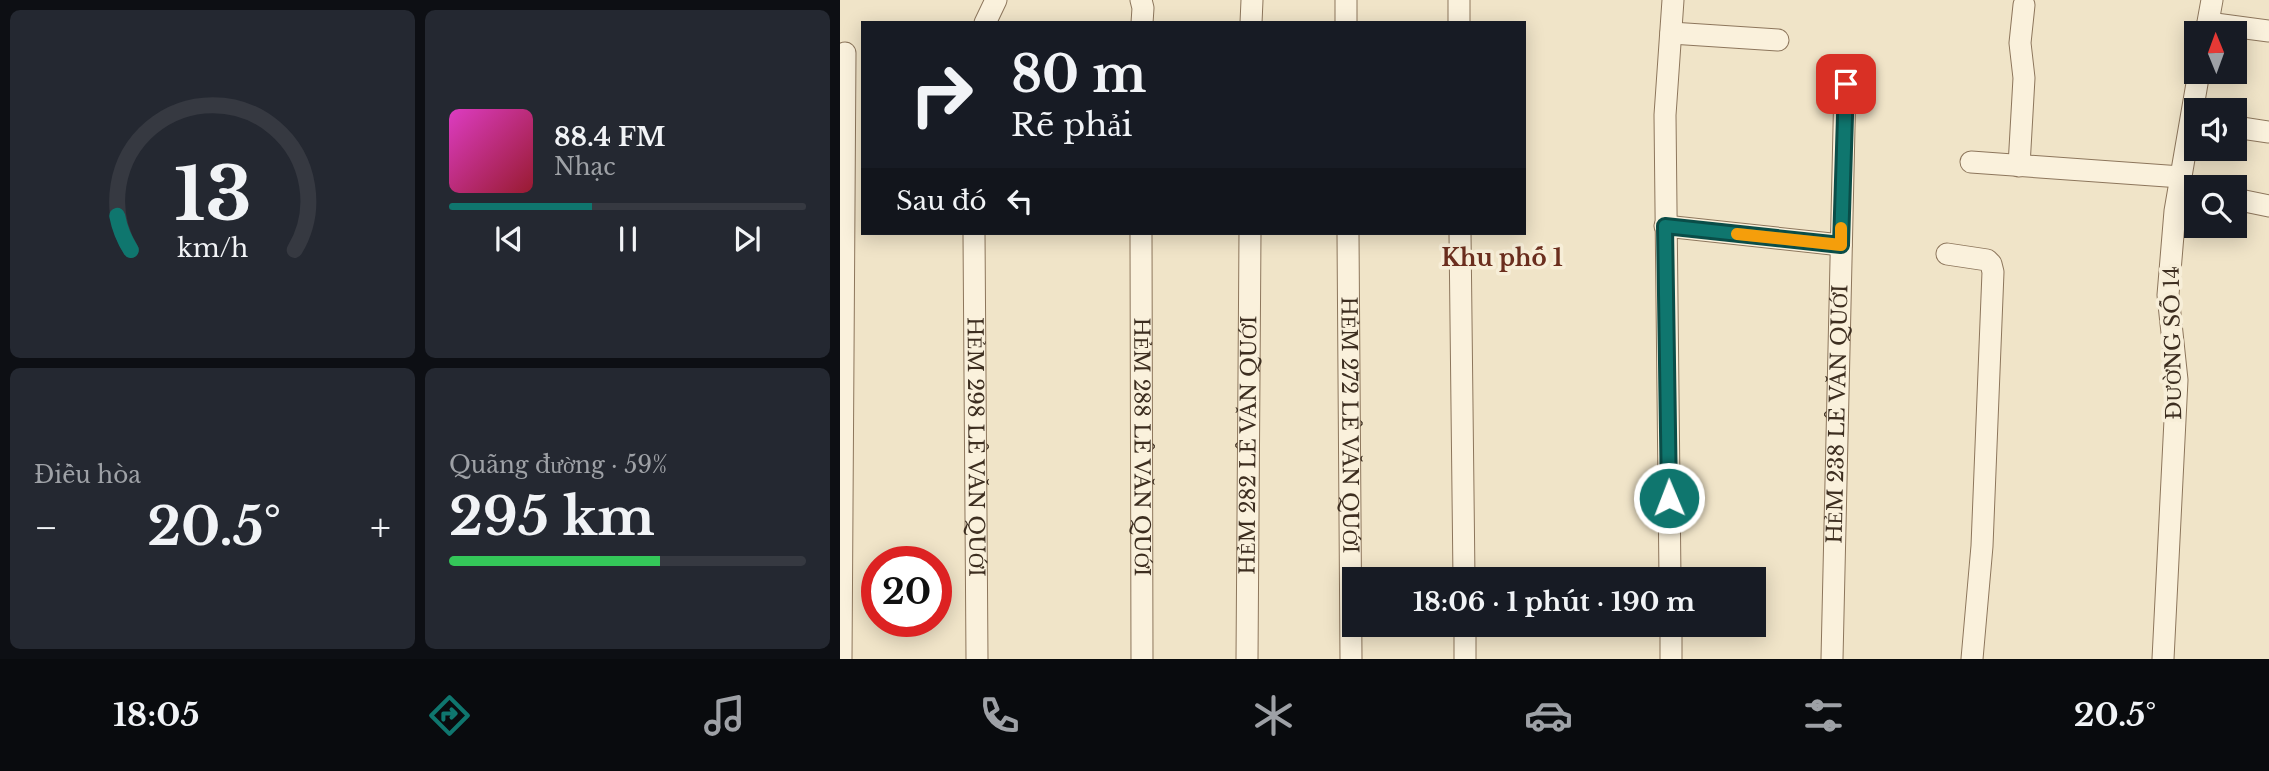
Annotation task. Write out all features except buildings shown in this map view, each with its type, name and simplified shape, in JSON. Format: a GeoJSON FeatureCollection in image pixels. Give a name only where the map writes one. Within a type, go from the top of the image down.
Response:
{"type":"FeatureCollection","features":[{"type":"Feature","properties":{"kind":"street"},"geometry":{"type":"LineString","coordinates":[[986,21],[996,0]]}},
{"type":"Feature","properties":{"kind":"street"},"geometry":{"type":"LineString","coordinates":[[1141,0],[1143,21]]}},
{"type":"Feature","properties":{"kind":"street"},"geometry":{"type":"LineString","coordinates":[[1251,21],[1252,0]]}},
{"type":"Feature","properties":{"kind":"street"},"geometry":{"type":"LineString","coordinates":[[1346,0],[1346,21]]}},
{"type":"Feature","properties":{"kind":"street"},"geometry":{"type":"LineString","coordinates":[[1459,0],[1459,21]]}},
{"type":"Feature","properties":{"kind":"street"},"geometry":{"type":"LineString","coordinates":[[1670,567],[1665,115],[1673,0]]}},
{"type":"Feature","properties":{"kind":"street"},"geometry":{"type":"LineString","coordinates":[[2208,21],[2212,0]]}},
{"type":"Feature","properties":{"kind":"street"},"geometry":{"type":"LineString","coordinates":[[2019,166],[2024,78],[2020,43],[2024,5]]}},
{"type":"Feature","properties":{"kind":"street"},"geometry":{"type":"LineString","coordinates":[[2247,30],[2269,31]]}},
{"type":"Feature","properties":{"kind":"street"},"geometry":{"type":"LineString","coordinates":[[1671,33],[1778,40]]}},
{"type":"Feature","properties":{"kind":"street"},"geometry":{"type":"LineString","coordinates":[[841,659],[845,53]]}},
{"type":"Feature","properties":{"kind":"street","name":"HẺM 238 LÊ VĂN QUỚI"},"geometry":{"type":"LineString","coordinates":[[1832,659],[1846,84]]}},
{"type":"Feature","properties":{"kind":"street"},"geometry":{"type":"LineString","coordinates":[[2247,129],[2269,132]]}},
{"type":"Feature","properties":{"kind":"street"},"geometry":{"type":"LineString","coordinates":[[1971,162],[2184,185]]}},
{"type":"Feature","properties":{"kind":"street","name":"ĐƯỜNG SỐ 14"},"geometry":{"type":"LineString","coordinates":[[2163,659],[2177,380],[2168,295],[2184,197]]}},
{"type":"Feature","properties":{"kind":"street"},"geometry":{"type":"LineString","coordinates":[[2247,201],[2269,206]]}},
{"type":"Feature","properties":{"kind":"street"},"geometry":{"type":"LineString","coordinates":[[1665,226],[1841,245]]}},
{"type":"Feature","properties":{"kind":"street","name":"HẺM 298 LÊ VĂN QUỚI"},"geometry":{"type":"LineString","coordinates":[[974,235],[977,659]]}},
{"type":"Feature","properties":{"kind":"street","name":"HẺM 288 LÊ VĂN QUỚI"},"geometry":{"type":"LineString","coordinates":[[1141,235],[1142,659]]}},
{"type":"Feature","properties":{"kind":"street","name":"HẺM 282 LÊ VĂN QUỚI"},"geometry":{"type":"LineString","coordinates":[[1247,659],[1250,235]]}},
{"type":"Feature","properties":{"kind":"street","name":"HẺM 272 LÊ VĂN QUỚI"},"geometry":{"type":"LineString","coordinates":[[1348,235],[1351,659]]}},
{"type":"Feature","properties":{"kind":"street"},"geometry":{"type":"LineString","coordinates":[[1460,235],[1464,567]]}},
{"type":"Feature","properties":{"kind":"street"},"geometry":{"type":"LineString","coordinates":[[1947,254],[1987,260],[1993,272],[1982,546],[1972,659]]}},
{"type":"Feature","properties":{"kind":"street"},"geometry":{"type":"LineString","coordinates":[[1465,637],[1465,659]]}},
{"type":"Feature","properties":{"kind":"street"},"geometry":{"type":"LineString","coordinates":[[1671,637],[1671,659]]}},
{"type":"Feature","properties":{"kind":"slow traffic"},"geometry":{"type":"LineString","coordinates":[[1737,234],[1841,245],[1841,228]]}},
{"type":"Feature","properties":{"kind":"district","name":"Khu phố 1"},"geometry":{"type":"Point","coordinates":[1502,258]}},
{"type":"Feature","properties":{"kind":"route"},"geometry":{"type":"LineString","coordinates":[[1669,498],[1665,226],[1841,245],[1846,84]]}}]}
